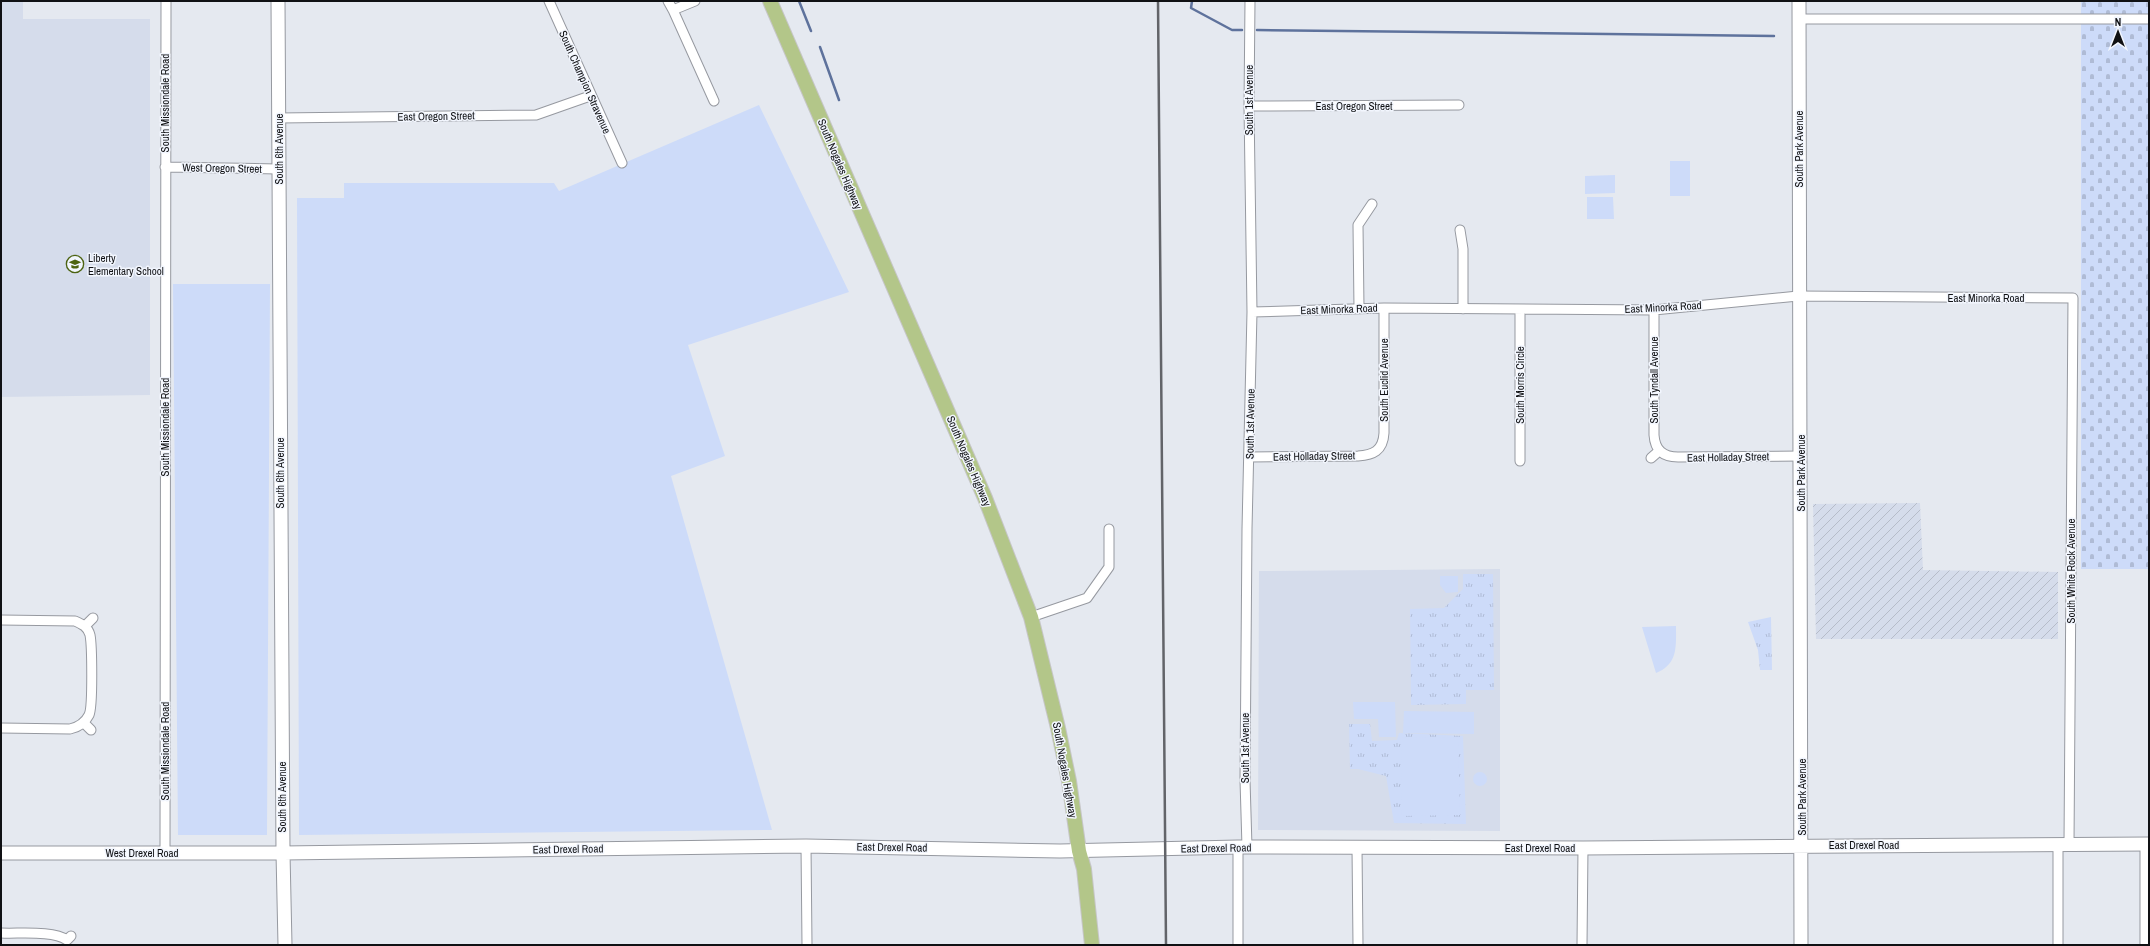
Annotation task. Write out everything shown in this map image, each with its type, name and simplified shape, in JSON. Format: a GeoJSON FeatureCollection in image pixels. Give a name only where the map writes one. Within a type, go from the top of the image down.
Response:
{"type":"FeatureCollection","features":[{"type":"Feature","properties":{"kind":"main road","name":"South Nogales Highway"},"geometry":{"type":"LineString","coordinates":[[770,1],[982,490],[1031,617],[1058,728],[1069,781],[1079,850],[1084,869],[1092,945]]}},
{"type":"Feature","properties":{"kind":"street","name":"South Missiondale Road"},"geometry":{"type":"LineString","coordinates":[[165,853],[166,1]]}},
{"type":"Feature","properties":{"kind":"street","name":"South 6th Avenue"},"geometry":{"type":"LineString","coordinates":[[278,1],[283,853],[285,945]]}},
{"type":"Feature","properties":{"kind":"street","name":"South Champion Stravenue"},"geometry":{"type":"LineString","coordinates":[[549,1],[590,96],[622,163]]}},
{"type":"Feature","properties":{"kind":"street"},"geometry":{"type":"LineString","coordinates":[[668,1],[714,101]]}},
{"type":"Feature","properties":{"kind":"street"},"geometry":{"type":"LineString","coordinates":[[673,10],[695,1]]}},
{"type":"Feature","properties":{"kind":"street","name":"South 1st Avenue"},"geometry":{"type":"LineString","coordinates":[[1238,945],[1245,780],[1252,312],[1249,106],[1250,1]]}},
{"type":"Feature","properties":{"kind":"street","name":"South Park Avenue"},"geometry":{"type":"LineString","coordinates":[[1799,1],[1798,296],[1801,456],[1801,945]]}},
{"type":"Feature","properties":{"kind":"street"},"geometry":{"type":"LineString","coordinates":[[1799,19],[2149,19]]}},
{"type":"Feature","properties":{"kind":"street","name":"East Oregon Street"},"geometry":{"type":"LineString","coordinates":[[279,118],[536,115],[590,96]]}},
{"type":"Feature","properties":{"kind":"street","name":"East Oregon Street"},"geometry":{"type":"LineString","coordinates":[[1249,106],[1459,105]]}},
{"type":"Feature","properties":{"kind":"street","name":"West Oregon Street"},"geometry":{"type":"LineString","coordinates":[[165,167],[278,168]]}},
{"type":"Feature","properties":{"kind":"street"},"geometry":{"type":"LineString","coordinates":[[1358,308],[1358,225],[1372,204]]}},
{"type":"Feature","properties":{"kind":"street"},"geometry":{"type":"LineString","coordinates":[[1460,230],[1463,249],[1463,309]]}},
{"type":"Feature","properties":{"kind":"street","name":"East Minorka Road"},"geometry":{"type":"LineString","coordinates":[[1252,312],[1358,308],[1654,310],[1798,296],[2073,298]]}},
{"type":"Feature","properties":{"kind":"street","name":"South White Rock Avenue"},"geometry":{"type":"LineString","coordinates":[[2058,945],[2063,844],[2073,298]]}},
{"type":"Feature","properties":{"kind":"street","name":"South Euclid Avenue"},"geometry":{"type":"LineString","coordinates":[[1380,453],[1384,441],[1384,308]]}},
{"type":"Feature","properties":{"kind":"street","name":"South Morris Circle"},"geometry":{"type":"LineString","coordinates":[[1520,309],[1520,462]]}},
{"type":"Feature","properties":{"kind":"street","name":"South Tyndall Avenue"},"geometry":{"type":"LineString","coordinates":[[1654,310],[1654,435],[1659,450]]}},
{"type":"Feature","properties":{"kind":"street"},"geometry":{"type":"LineString","coordinates":[[1651,458],[1659,450]]}},
{"type":"Feature","properties":{"kind":"street","name":"East Holladay Street"},"geometry":{"type":"LineString","coordinates":[[1659,450],[1667,456],[1678,457],[1801,456]]}},
{"type":"Feature","properties":{"kind":"street","name":"East Holladay Street"},"geometry":{"type":"LineString","coordinates":[[1249,457],[1358,456],[1380,453]]}},
{"type":"Feature","properties":{"kind":"street"},"geometry":{"type":"LineString","coordinates":[[1031,617],[1087,598],[1109,567],[1109,529]]}},
{"type":"Feature","properties":{"kind":"street"},"geometry":{"type":"LineString","coordinates":[[86,627],[93,618]]}},
{"type":"Feature","properties":{"kind":"street"},"geometry":{"type":"LineString","coordinates":[[1,620],[75,621],[86,627],[90,640],[91,708],[89,716],[84,723],[70,728],[1,728]]}},
{"type":"Feature","properties":{"kind":"street"},"geometry":{"type":"LineString","coordinates":[[84,723],[91,730]]}},
{"type":"Feature","properties":{"kind":"street"},"geometry":{"type":"LineString","coordinates":[[2145,945],[2147,844]]}},
{"type":"Feature","properties":{"kind":"street","name":"East Drexel Road"},"geometry":{"type":"LineString","coordinates":[[283,853],[806,846],[1079,850],[1243,847],[1583,848],[2147,844]]}},
{"type":"Feature","properties":{"kind":"street"},"geometry":{"type":"LineString","coordinates":[[806,846],[807,945]]}},
{"type":"Feature","properties":{"kind":"street"},"geometry":{"type":"LineString","coordinates":[[1357,848],[1358,945]]}},
{"type":"Feature","properties":{"kind":"street"},"geometry":{"type":"LineString","coordinates":[[1582,945],[1583,848]]}},
{"type":"Feature","properties":{"kind":"street","name":"West Drexel Road"},"geometry":{"type":"LineString","coordinates":[[1,853],[283,853]]}},
{"type":"Feature","properties":{"kind":"street"},"geometry":{"type":"LineString","coordinates":[[1,933],[51,934],[60,936],[69,941]]}},
{"type":"Feature","properties":{"kind":"shaded area","name":"Liberty Elementary School"},"geometry":{"type":"Polygon","coordinates":[[[1,1],[23,1],[23,19],[150,19],[150,395],[1,397],[1,1]]]}},
{"type":"Feature","properties":{"kind":"shaded area"},"geometry":{"type":"Polygon","coordinates":[[[1920,503],[1923,570],[2058,572],[2058,639],[1816,639],[1813,504],[1920,503]]]}},
{"type":"Feature","properties":{"kind":"shaded area"},"geometry":{"type":"Polygon","coordinates":[[[1500,569],[1500,831],[1258,830],[1259,571],[1500,569]]]}},
{"type":"Feature","properties":{"kind":"green space"},"geometry":{"type":"Polygon","coordinates":[[[2081,1],[2149,1],[2149,569],[2081,569],[2081,1]]]}},
{"type":"Feature","properties":{"kind":"green space"},"geometry":{"type":"Polygon","coordinates":[[[759,105],[849,292],[688,345],[725,456],[671,476],[772,830],[299,835],[297,198],[344,198],[344,183],[554,183],[559,191],[759,105]]]}},
{"type":"Feature","properties":{"kind":"green space"},"geometry":{"type":"Polygon","coordinates":[[[1670,161],[1690,161],[1690,196],[1670,196],[1670,161]]]}},
{"type":"Feature","properties":{"kind":"green space"},"geometry":{"type":"Polygon","coordinates":[[[1615,175],[1615,193],[1585,194],[1585,176],[1615,175]]]}},
{"type":"Feature","properties":{"kind":"green space"},"geometry":{"type":"Polygon","coordinates":[[[1587,197],[1613,197],[1614,219],[1587,219],[1587,197]]]}},
{"type":"Feature","properties":{"kind":"green space"},"geometry":{"type":"Polygon","coordinates":[[[173,284],[270,284],[267,835],[178,835],[173,284]]]}},
{"type":"Feature","properties":{"kind":"green space"},"geometry":{"type":"Polygon","coordinates":[[[1463,574],[1493,574],[1494,690],[1466,690],[1466,704],[1411,705],[1410,609],[1444,608],[1463,589],[1463,574]]]}},
{"type":"Feature","properties":{"kind":"green space"},"geometry":{"type":"Polygon","coordinates":[[[1440,576],[1458,576],[1458,592],[1446,593],[1440,585],[1440,576]]]}},
{"type":"Feature","properties":{"kind":"green space"},"geometry":{"type":"Polygon","coordinates":[[[1771,617],[1772,670],[1760,670],[1758,650],[1748,622],[1771,617]]]}},
{"type":"Feature","properties":{"kind":"green space"},"geometry":{"type":"Polygon","coordinates":[[[1676,626],[1676,641],[1672,660],[1668,665],[1656,673],[1642,627],[1676,626]]]}},
{"type":"Feature","properties":{"kind":"green space"},"geometry":{"type":"Polygon","coordinates":[[[1353,702],[1395,702],[1396,737],[1379,737],[1378,719],[1354,719],[1353,702]]]}},
{"type":"Feature","properties":{"kind":"green space"},"geometry":{"type":"Polygon","coordinates":[[[1404,711],[1474,712],[1474,734],[1403,733],[1404,711]]]}},
{"type":"Feature","properties":{"kind":"green space"},"geometry":{"type":"Polygon","coordinates":[[[1349,724],[1370,724],[1372,741],[1397,740],[1399,733],[1463,736],[1466,824],[1394,823],[1386,776],[1358,769],[1350,769],[1349,724]]]}},
{"type":"Feature","properties":{"kind":"green space"},"geometry":{"type":"Polygon","coordinates":[[[1458,737],[1460,815],[1402,816],[1401,738],[1458,737]]]}},
{"type":"Feature","properties":{"kind":"green space"},"geometry":{"type":"Polygon","coordinates":[[[1477,772],[1483,772],[1487,776],[1487,782],[1483,786],[1477,786],[1473,782],[1473,776],[1477,772]]]}},
{"type":"Feature","properties":{"kind":"waterway"},"geometry":{"type":"LineString","coordinates":[[799,1],[811,31]]}},
{"type":"Feature","properties":{"kind":"waterway"},"geometry":{"type":"LineString","coordinates":[[1192,1],[1191,8],[1232,30],[1242,30]]}},
{"type":"Feature","properties":{"kind":"waterway"},"geometry":{"type":"LineString","coordinates":[[1257,30],[1774,36]]}},
{"type":"Feature","properties":{"kind":"waterway"},"geometry":{"type":"LineString","coordinates":[[820,47],[839,100]]}},
{"type":"Feature","properties":{"kind":"railway"},"geometry":{"type":"LineString","coordinates":[[1158,1],[1166,945]]}},
{"type":"Feature","properties":{"kind":"place","name":"Liberty Elementary School"},"geometry":{"type":"Point","coordinates":[75,264]}}]}
